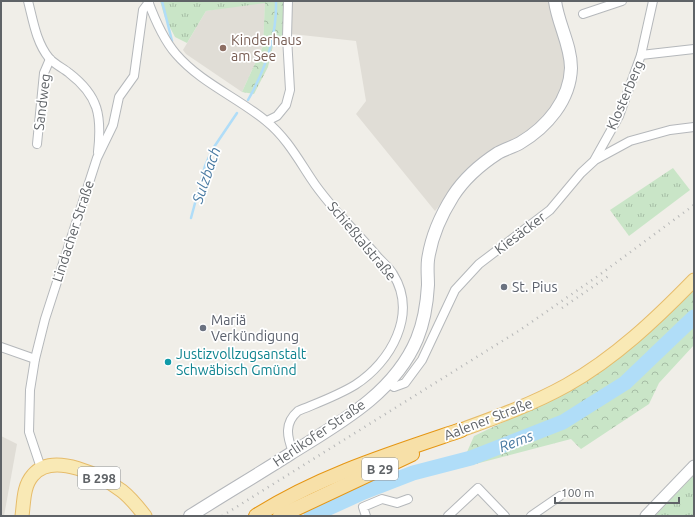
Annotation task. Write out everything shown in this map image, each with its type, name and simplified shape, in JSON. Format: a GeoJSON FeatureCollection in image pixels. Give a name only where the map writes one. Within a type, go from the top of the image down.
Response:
{"type":"FeatureCollection","features":[{"type":"Feature","properties":{"kind":"highway","name":"Aalener Straße"},"geometry":{"type":"LineString","coordinates":[[256,516],[317,482],[390,454],[461,430]]}},
{"type":"Feature","properties":{"kind":"highway","name":"B 29"},"geometry":{"type":"LineString","coordinates":[[280,516],[461,430]]}},
{"type":"Feature","properties":{"kind":"main road","name":"Herlikofer Straße"},"geometry":{"type":"LineString","coordinates":[[190,516],[336,425],[365,404],[388,383],[409,354],[423,321],[428,286],[428,261],[434,235],[443,212],[454,194],[472,174],[498,154],[520,143],[538,131],[552,116],[569,85],[571,68],[569,50],[555,1]]}},
{"type":"Feature","properties":{"kind":"main road","name":"Aalener Straße"},"geometry":{"type":"LineString","coordinates":[[461,430],[528,405],[582,376],[637,335],[694,280]]}},
{"type":"Feature","properties":{"kind":"main road","name":"B 298"},"geometry":{"type":"LineString","coordinates":[[41,468],[54,464],[82,470],[121,491],[132,500],[145,516]]}},
{"type":"Feature","properties":{"kind":"main road"},"geometry":{"type":"LineString","coordinates":[[22,516],[26,485],[33,475],[41,468]]}},
{"type":"Feature","properties":{"kind":"street","name":"Sandweg"},"geometry":{"type":"LineString","coordinates":[[28,1],[40,44],[50,60],[70,73],[92,95],[99,114],[100,130],[97,158]]}},
{"type":"Feature","properties":{"kind":"street","name":"Schießtalstraße"},"geometry":{"type":"LineString","coordinates":[[148,1],[161,32],[176,54],[202,78],[267,121],[283,137],[313,182],[336,211],[393,274],[402,293],[403,314],[398,336],[387,355],[370,374],[356,384],[341,393],[298,411],[292,416],[287,430],[293,452]]}},
{"type":"Feature","properties":{"kind":"street","name":"Lindacher Straße"},"geometry":{"type":"LineString","coordinates":[[41,468],[29,432],[30,390],[35,359],[45,319],[97,158],[113,125],[119,97],[134,76],[143,10],[148,1]]}},
{"type":"Feature","properties":{"kind":"street"},"geometry":{"type":"LineString","coordinates":[[267,121],[277,116],[286,105],[290,90],[287,37],[288,1]]}},
{"type":"Feature","properties":{"kind":"street"},"geometry":{"type":"LineString","coordinates":[[583,14],[610,3],[622,1]]}},
{"type":"Feature","properties":{"kind":"street"},"geometry":{"type":"LineString","coordinates":[[641,55],[653,1]]}},
{"type":"Feature","properties":{"kind":"street","name":"Klosterberg"},"geometry":{"type":"LineString","coordinates":[[595,160],[619,116],[641,55],[694,49]]}},
{"type":"Feature","properties":{"kind":"street","name":"Sandweg"},"geometry":{"type":"LineString","coordinates":[[37,144],[44,73],[50,60]]}},
{"type":"Feature","properties":{"kind":"street","name":"Kiesäcker"},"geometry":{"type":"LineString","coordinates":[[388,383],[394,387],[405,383],[422,360],[455,290],[480,264],[550,210],[581,173],[595,160],[630,141],[670,130],[694,127]]}},
{"type":"Feature","properties":{"kind":"street"},"geometry":{"type":"LineString","coordinates":[[1,347],[35,359]]}},
{"type":"Feature","properties":{"kind":"street"},"geometry":{"type":"LineString","coordinates":[[646,516],[694,466]]}},
{"type":"Feature","properties":{"kind":"street"},"geometry":{"type":"LineString","coordinates":[[448,516],[478,488],[505,516]]}},
{"type":"Feature","properties":{"kind":"street"},"geometry":{"type":"LineString","coordinates":[[531,516],[560,496]]}},
{"type":"Feature","properties":{"kind":"street"},"geometry":{"type":"LineString","coordinates":[[366,516],[363,507],[369,504],[382,499],[397,503],[408,499]]}},
{"type":"Feature","properties":{"kind":"shaded area"},"geometry":{"type":"Polygon","coordinates":[[[292,1],[549,1],[564,49],[564,76],[561,90],[552,109],[537,126],[467,170],[435,211],[356,114],[366,101],[356,41],[292,34],[292,1]]]}},
{"type":"Feature","properties":{"kind":"shaded area","name":"Kinderhaus am See"},"geometry":{"type":"Polygon","coordinates":[[[253,3],[265,3],[263,46],[242,92],[186,54],[183,50],[206,11],[253,3]]]}},
{"type":"Feature","properties":{"kind":"shaded area"},"geometry":{"type":"Polygon","coordinates":[[[1,436],[17,444],[4,516],[1,514],[1,436]]]}},
{"type":"Feature","properties":{"kind":"green space"},"geometry":{"type":"Polygon","coordinates":[[[160,1],[265,1],[265,3],[206,11],[187,43],[175,37],[165,18],[160,1]]]}},
{"type":"Feature","properties":{"kind":"green space"},"geometry":{"type":"Polygon","coordinates":[[[265,1],[292,1],[292,34],[283,36],[274,41],[268,67],[254,94],[242,92],[263,46],[265,1]]]}},
{"type":"Feature","properties":{"kind":"green space"},"geometry":{"type":"Polygon","coordinates":[[[673,168],[690,190],[629,236],[610,210],[673,168]]]}},
{"type":"Feature","properties":{"kind":"green space"},"geometry":{"type":"Polygon","coordinates":[[[694,286],[694,345],[659,383],[649,404],[581,449],[571,439],[460,468],[474,436],[525,412],[694,286]]]}},
{"type":"Feature","properties":{"kind":"green space"},"geometry":{"type":"Polygon","coordinates":[[[694,475],[694,516],[655,516],[694,475]]]}},
{"type":"Feature","properties":{"kind":"waterway"},"geometry":{"type":"LineString","coordinates":[[162,1],[172,41]]}},
{"type":"Feature","properties":{"kind":"waterway","name":"Sulzbach"},"geometry":{"type":"LineString","coordinates":[[248,100],[260,77],[269,52],[276,14],[276,1]]}},
{"type":"Feature","properties":{"kind":"waterway","name":"Sulzbach"},"geometry":{"type":"LineString","coordinates":[[191,218],[205,166],[212,150],[237,113]]}},
{"type":"Feature","properties":{"kind":"waterway","name":"Rems"},"geometry":{"type":"LineString","coordinates":[[311,516],[364,492],[413,473],[471,458],[563,422],[625,383],[694,317]]}},
{"type":"Feature","properties":{"kind":"railway"},"geometry":{"type":"LineString","coordinates":[[222,516],[520,330],[598,276],[694,205]]}},
{"type":"Feature","properties":{"kind":"railway"},"geometry":{"type":"LineString","coordinates":[[562,308],[610,275]]}},
{"type":"Feature","properties":{"kind":"place","name":"Kinderhaus am See"},"geometry":{"type":"Point","coordinates":[223,48]}},
{"type":"Feature","properties":{"kind":"place","name":"St. Pius"},"geometry":{"type":"Point","coordinates":[504,287]}},
{"type":"Feature","properties":{"kind":"place","name":"Mariä Verkündigung"},"geometry":{"type":"Point","coordinates":[203,328]}},
{"type":"Feature","properties":{"kind":"place","name":"Justizvollzugsanstalt Schwäbisch Gmünd"},"geometry":{"type":"Point","coordinates":[168,362]}}]}
